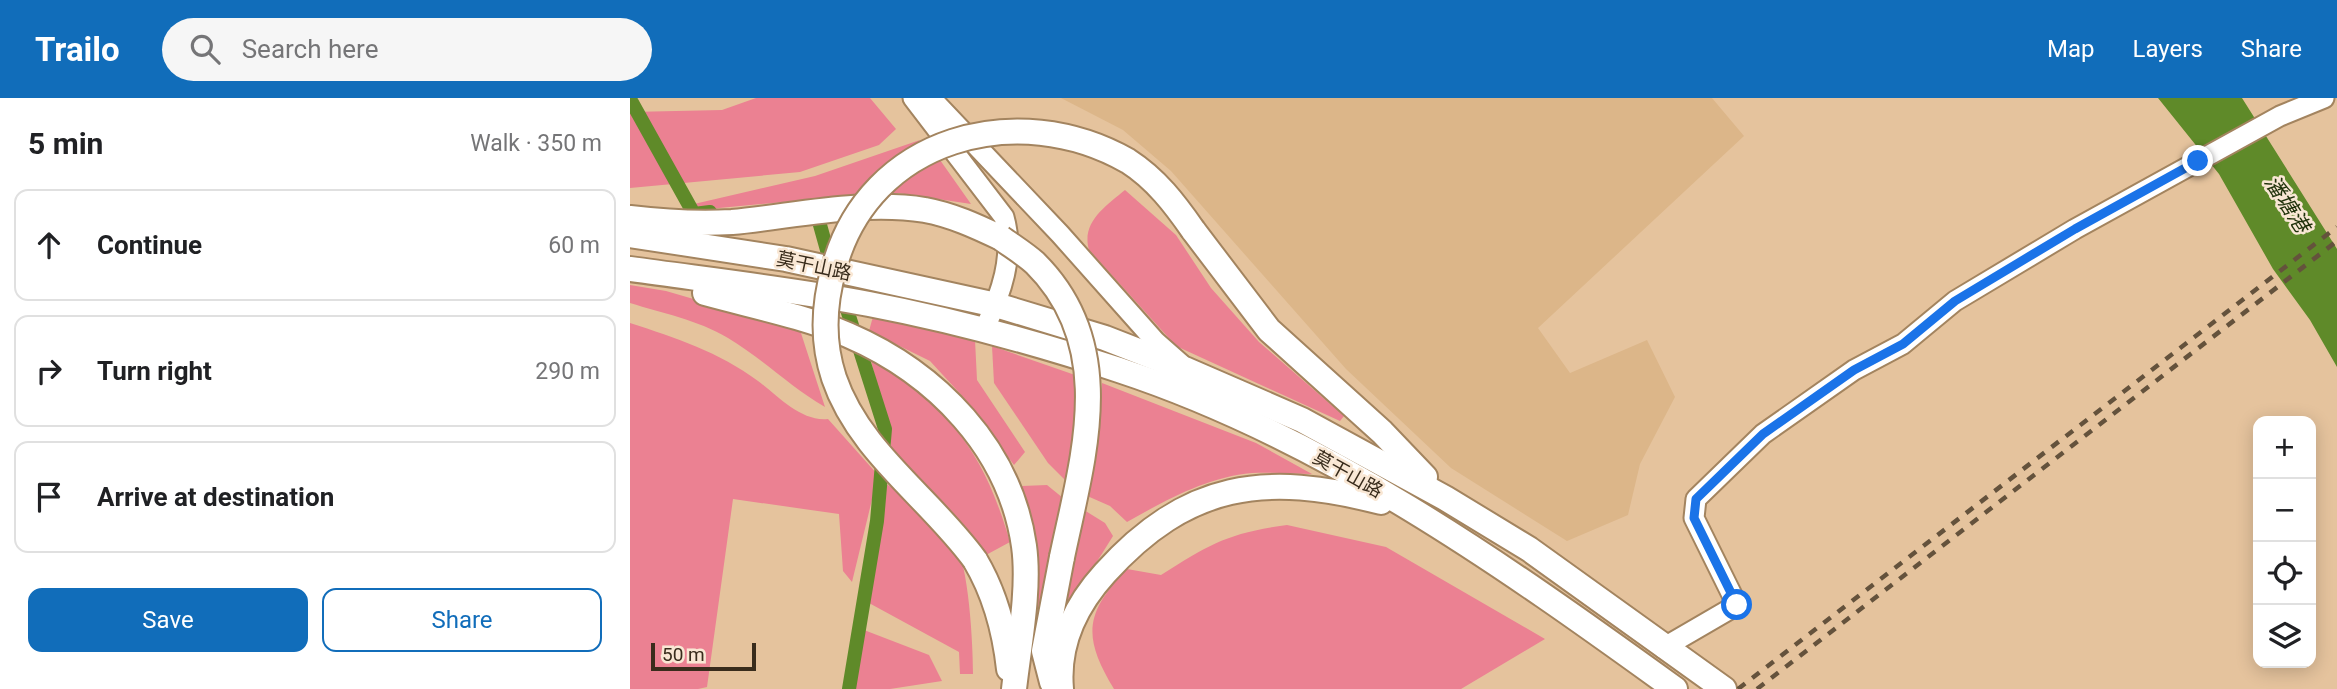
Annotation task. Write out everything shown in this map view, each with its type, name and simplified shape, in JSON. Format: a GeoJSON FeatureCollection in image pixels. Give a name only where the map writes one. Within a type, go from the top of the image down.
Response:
{"type":"FeatureCollection","features":[{"type":"Feature","properties":{"kind":"highway"},"geometry":{"type":"LineString","coordinates":[[1013,689],[997,611],[985,576],[951,527],[876,452],[850,416],[833,377],[826,341],[826,309],[837,255],[852,223],[879,187],[912,158],[956,137],[984,129],[1015,127],[1071,136],[1129,162],[1172,199],[1269,330],[1382,432],[1445,498]]}},
{"type":"Feature","properties":{"kind":"highway"},"geometry":{"type":"LineString","coordinates":[[630,218],[678,223],[731,222],[887,207],[926,211],[965,220],[1001,238],[1035,263],[1069,313],[1084,351],[1090,389],[1085,444],[1044,651],[1054,689]]}},
{"type":"Feature","properties":{"kind":"highway","name":"莫干山路"},"geometry":{"type":"LineString","coordinates":[[630,235],[786,258],[996,305],[1105,338],[1187,370],[1302,420],[1445,498],[1529,549],[1663,648],[1724,689]]}},
{"type":"Feature","properties":{"kind":"highway","name":"莫干山路"},"geometry":{"type":"LineString","coordinates":[[630,270],[869,304],[984,330],[1120,370],[1234,415],[1339,468],[1412,510],[1515,576],[1675,689]]}},
{"type":"Feature","properties":{"kind":"highway"},"geometry":{"type":"LineString","coordinates":[[630,270],[847,335],[893,358],[923,379],[958,410],[995,459],[1012,497],[1024,547],[1024,576],[1013,689]]}},
{"type":"Feature","properties":{"kind":"highway"},"geometry":{"type":"LineString","coordinates":[[1060,689],[1062,646],[1069,628],[1097,582],[1146,531],[1174,512],[1226,492],[1279,485],[1341,492],[1412,510]]}},
{"type":"Feature","properties":{"kind":"street"},"geometry":{"type":"LineString","coordinates":[[914,98],[1003,217],[1009,235],[1004,279],[984,330]]}},
{"type":"Feature","properties":{"kind":"street","name":"莫干山路"},"geometry":{"type":"LineString","coordinates":[[931,98],[1060,233],[1156,342],[1187,370]]}},
{"type":"Feature","properties":{"kind":"street"},"geometry":{"type":"LineString","coordinates":[[1663,648],[1737,605],[1694,518],[1696,499],[1763,434],[1854,370],[1903,344],[1955,301],[2075,229],[2252,132],[2324,98]]}},
{"type":"Feature","properties":{"kind":"shaded area"},"geometry":{"type":"Polygon","coordinates":[[[756,98],[870,98],[896,129],[879,145],[800,172],[630,188],[630,112],[722,110],[756,98]]]}},
{"type":"Feature","properties":{"kind":"shaded area"},"geometry":{"type":"Polygon","coordinates":[[[1061,98],[1712,98],[1744,136],[1538,328],[1570,373],[1647,340],[1675,397],[1640,464],[1628,515],[1567,541],[1451,468],[1346,369],[1171,171],[1123,130],[1061,98]]]}},
{"type":"Feature","properties":{"kind":"shaded area"},"geometry":{"type":"Polygon","coordinates":[[[920,140],[858,195],[698,210],[694,204],[815,176],[920,140]]]}},
{"type":"Feature","properties":{"kind":"shaded area"},"geometry":{"type":"Polygon","coordinates":[[[940,160],[971,204],[898,193],[886,195],[912,172],[940,160]]]}},
{"type":"Feature","properties":{"kind":"shaded area"},"geometry":{"type":"Polygon","coordinates":[[[1125,190],[1176,235],[1211,288],[1259,342],[1344,416],[1340,421],[1176,346],[1089,250],[1087,240],[1092,223],[1103,209],[1125,190]]]}},
{"type":"Feature","properties":{"kind":"shaded area"},"geometry":{"type":"Polygon","coordinates":[[[630,285],[666,291],[800,330],[825,407],[741,346],[705,326],[630,303],[630,285]]]}},
{"type":"Feature","properties":{"kind":"shaded area"},"geometry":{"type":"Polygon","coordinates":[[[874,313],[975,340],[977,380],[1025,452],[1014,465],[965,399],[930,361],[869,331],[874,313]]]}},
{"type":"Feature","properties":{"kind":"shaded area"},"geometry":{"type":"Polygon","coordinates":[[[630,323],[712,354],[758,381],[790,407],[808,416],[828,419],[878,475],[852,582],[843,571],[839,514],[733,499],[707,687],[698,689],[630,689],[630,323]]]}},
{"type":"Feature","properties":{"kind":"shaded area"},"geometry":{"type":"Polygon","coordinates":[[[992,346],[1075,375],[1078,414],[1065,480],[1048,463],[994,383],[992,346]]]}},
{"type":"Feature","properties":{"kind":"shaded area"},"geometry":{"type":"Polygon","coordinates":[[[871,360],[923,396],[961,436],[989,483],[1010,542],[986,555],[966,527],[893,454],[871,360]]]}},
{"type":"Feature","properties":{"kind":"shaded area"},"geometry":{"type":"Polygon","coordinates":[[[1102,383],[1256,443],[1312,474],[1252,473],[1219,479],[1172,498],[1127,522],[1110,506],[1085,495],[1099,435],[1102,383]]]}},
{"type":"Feature","properties":{"kind":"shaded area"},"geometry":{"type":"Polygon","coordinates":[[[886,484],[932,515],[954,539],[967,585],[973,674],[960,674],[959,652],[869,603],[886,484]]]}},
{"type":"Feature","properties":{"kind":"shaded area"},"geometry":{"type":"Polygon","coordinates":[[[1047,485],[1063,498],[1043,606],[1034,610],[1029,523],[1022,486],[1047,485]]]}},
{"type":"Feature","properties":{"kind":"shaded area"},"geometry":{"type":"Polygon","coordinates":[[[1084,510],[1105,523],[1113,536],[1066,611],[1061,610],[1084,510]]]}},
{"type":"Feature","properties":{"kind":"shaded area"},"geometry":{"type":"Polygon","coordinates":[[[1287,525],[1386,547],[1545,639],[1461,689],[1114,689],[1097,654],[1093,626],[1103,599],[1127,569],[1161,575],[1220,541],[1287,525]]]}},
{"type":"Feature","properties":{"kind":"shaded area"},"geometry":{"type":"Polygon","coordinates":[[[864,630],[929,655],[942,681],[890,689],[854,689],[864,630]]]}},
{"type":"Feature","properties":{"kind":"water","name":"潘塘港"},"geometry":{"type":"Polygon","coordinates":[[[2158,98],[2242,98],[2337,249],[2337,367],[2310,320],[2273,269],[2219,174],[2158,98]]]}},
{"type":"Feature","properties":{"kind":"waterway"},"geometry":{"type":"LineString","coordinates":[[630,99],[694,214],[710,212]]}},
{"type":"Feature","properties":{"kind":"waterway"},"geometry":{"type":"LineString","coordinates":[[815,207],[832,268]]}},
{"type":"Feature","properties":{"kind":"waterway"},"geometry":{"type":"LineString","coordinates":[[843,297],[885,429],[877,521],[849,689]]}},
{"type":"Feature","properties":{"kind":"railway"},"geometry":{"type":"LineString","coordinates":[[1738,689],[2337,227]]}},
{"type":"Feature","properties":{"kind":"railway"},"geometry":{"type":"LineString","coordinates":[[1757,689],[2337,241]]}},
{"type":"Feature","properties":{"kind":"route"},"geometry":{"type":"LineString","coordinates":[[1737,605],[1694,518],[1696,499],[1763,434],[1854,370],[1903,344],[1955,301],[2075,229],[2198,161]]}}]}
